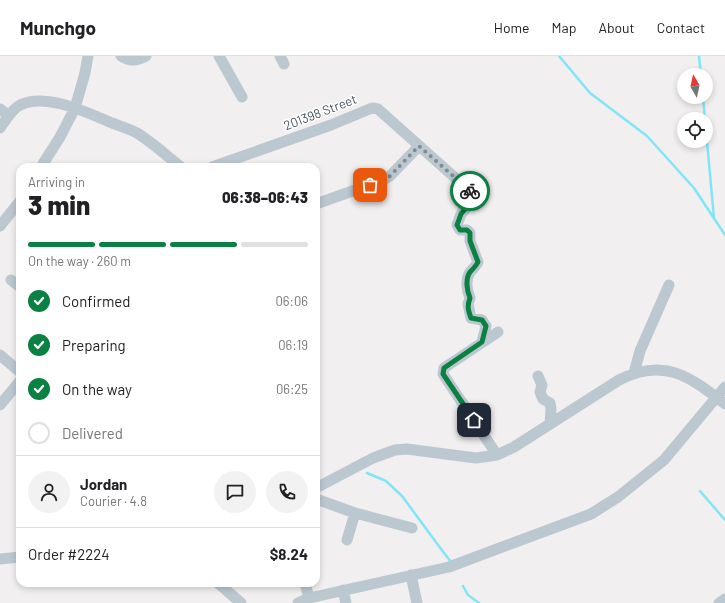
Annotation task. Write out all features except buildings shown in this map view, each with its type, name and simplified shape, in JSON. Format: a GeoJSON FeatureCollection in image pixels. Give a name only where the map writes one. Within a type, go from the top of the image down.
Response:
{"type":"FeatureCollection","features":[{"type":"Feature","properties":{"kind":"street"},"geometry":{"type":"LineString","coordinates":[[44,163],[60,137],[75,108],[85,73],[88,56]]}},
{"type":"Feature","properties":{"kind":"street"},"geometry":{"type":"LineString","coordinates":[[122,56],[126,59],[135,61],[146,56]]}},
{"type":"Feature","properties":{"kind":"street"},"geometry":{"type":"LineString","coordinates":[[220,56],[242,97]]}},
{"type":"Feature","properties":{"kind":"street"},"geometry":{"type":"LineString","coordinates":[[0,128],[4,112],[20,105],[39,101],[75,108],[136,132],[176,163]]}},
{"type":"Feature","properties":{"kind":"street","name":"201398 Street"},"geometry":{"type":"LineString","coordinates":[[223,163],[335,124],[372,108],[378,109],[478,198],[461,214],[457,225],[460,230],[467,230],[470,233],[470,241],[478,262],[470,273],[467,291],[470,298],[468,304],[471,318],[482,320],[486,326],[482,342]]}},
{"type":"Feature","properties":{"kind":"street"},"geometry":{"type":"LineString","coordinates":[[320,203],[383,180],[390,176],[419,146]]}},
{"type":"Feature","properties":{"kind":"street"},"geometry":{"type":"LineString","coordinates":[[0,226],[16,206]]}},
{"type":"Feature","properties":{"kind":"street"},"geometry":{"type":"LineString","coordinates":[[634,373],[640,351],[670,285]]}},
{"type":"Feature","properties":{"kind":"street"},"geometry":{"type":"LineString","coordinates":[[497,455],[443,374],[443,371],[444,368],[498,332]]}},
{"type":"Feature","properties":{"kind":"street"},"geometry":{"type":"LineString","coordinates":[[0,355],[16,369]]}},
{"type":"Feature","properties":{"kind":"street"},"geometry":{"type":"LineString","coordinates":[[320,486],[373,458],[395,450],[407,449],[476,458],[497,455],[514,447],[619,380],[634,373],[657,369],[683,375],[725,404]]}},
{"type":"Feature","properties":{"kind":"street"},"geometry":{"type":"LineString","coordinates":[[538,376],[541,381],[542,386],[540,392],[543,399],[550,403],[550,424]]}},
{"type":"Feature","properties":{"kind":"street"},"geometry":{"type":"LineString","coordinates":[[0,405],[16,386]]}},
{"type":"Feature","properties":{"kind":"street"},"geometry":{"type":"LineString","coordinates":[[298,603],[309,598],[411,576],[462,563],[578,520],[595,512],[623,493],[664,460],[725,387]]}},
{"type":"Feature","properties":{"kind":"street"},"geometry":{"type":"LineString","coordinates":[[320,500],[355,513],[412,528]]}},
{"type":"Feature","properties":{"kind":"street"},"geometry":{"type":"LineString","coordinates":[[347,540],[355,513]]}},
{"type":"Feature","properties":{"kind":"street"},"geometry":{"type":"LineString","coordinates":[[0,559],[16,557]]}},
{"type":"Feature","properties":{"kind":"street"},"geometry":{"type":"LineString","coordinates":[[411,576],[417,603]]}},
{"type":"Feature","properties":{"kind":"street"},"geometry":{"type":"LineString","coordinates":[[223,587],[241,603]]}},
{"type":"Feature","properties":{"kind":"street"},"geometry":{"type":"LineString","coordinates":[[306,587],[309,598]]}},
{"type":"Feature","properties":{"kind":"street"},"geometry":{"type":"LineString","coordinates":[[343,590],[346,603]]}},
{"type":"Feature","properties":{"kind":"street"},"geometry":{"type":"LineString","coordinates":[[719,603],[725,599]]}},
{"type":"Feature","properties":{"kind":"waterway"},"geometry":{"type":"LineString","coordinates":[[559,56],[590,93],[647,136],[694,188],[725,235]]}},
{"type":"Feature","properties":{"kind":"waterway"},"geometry":{"type":"LineString","coordinates":[[699,56],[700,68]]}},
{"type":"Feature","properties":{"kind":"waterway"},"geometry":{"type":"LineString","coordinates":[[704,104],[704,112]]}},
{"type":"Feature","properties":{"kind":"waterway"},"geometry":{"type":"LineString","coordinates":[[708,148],[714,218]]}},
{"type":"Feature","properties":{"kind":"waterway"},"geometry":{"type":"LineString","coordinates":[[367,473],[386,481],[402,496],[451,562]]}},
{"type":"Feature","properties":{"kind":"waterway"},"geometry":{"type":"LineString","coordinates":[[700,491],[725,520]]}},
{"type":"Feature","properties":{"kind":"waterway"},"geometry":{"type":"LineString","coordinates":[[463,586],[468,595],[479,603]]}},
{"type":"Feature","properties":{"kind":"way so far"},"geometry":{"type":"LineString","coordinates":[[370,185],[390,176],[419,146],[470,191]]}},
{"type":"Feature","properties":{"kind":"route"},"geometry":{"type":"LineString","coordinates":[[470,191],[476,196],[468,208],[461,214],[457,225],[460,230],[467,230],[470,233],[470,241],[477,256],[478,262],[468,277],[467,291],[470,298],[468,310],[471,318],[475,320],[482,320],[486,326],[485,334],[482,342],[444,368],[443,374],[474,420]]}}]}
